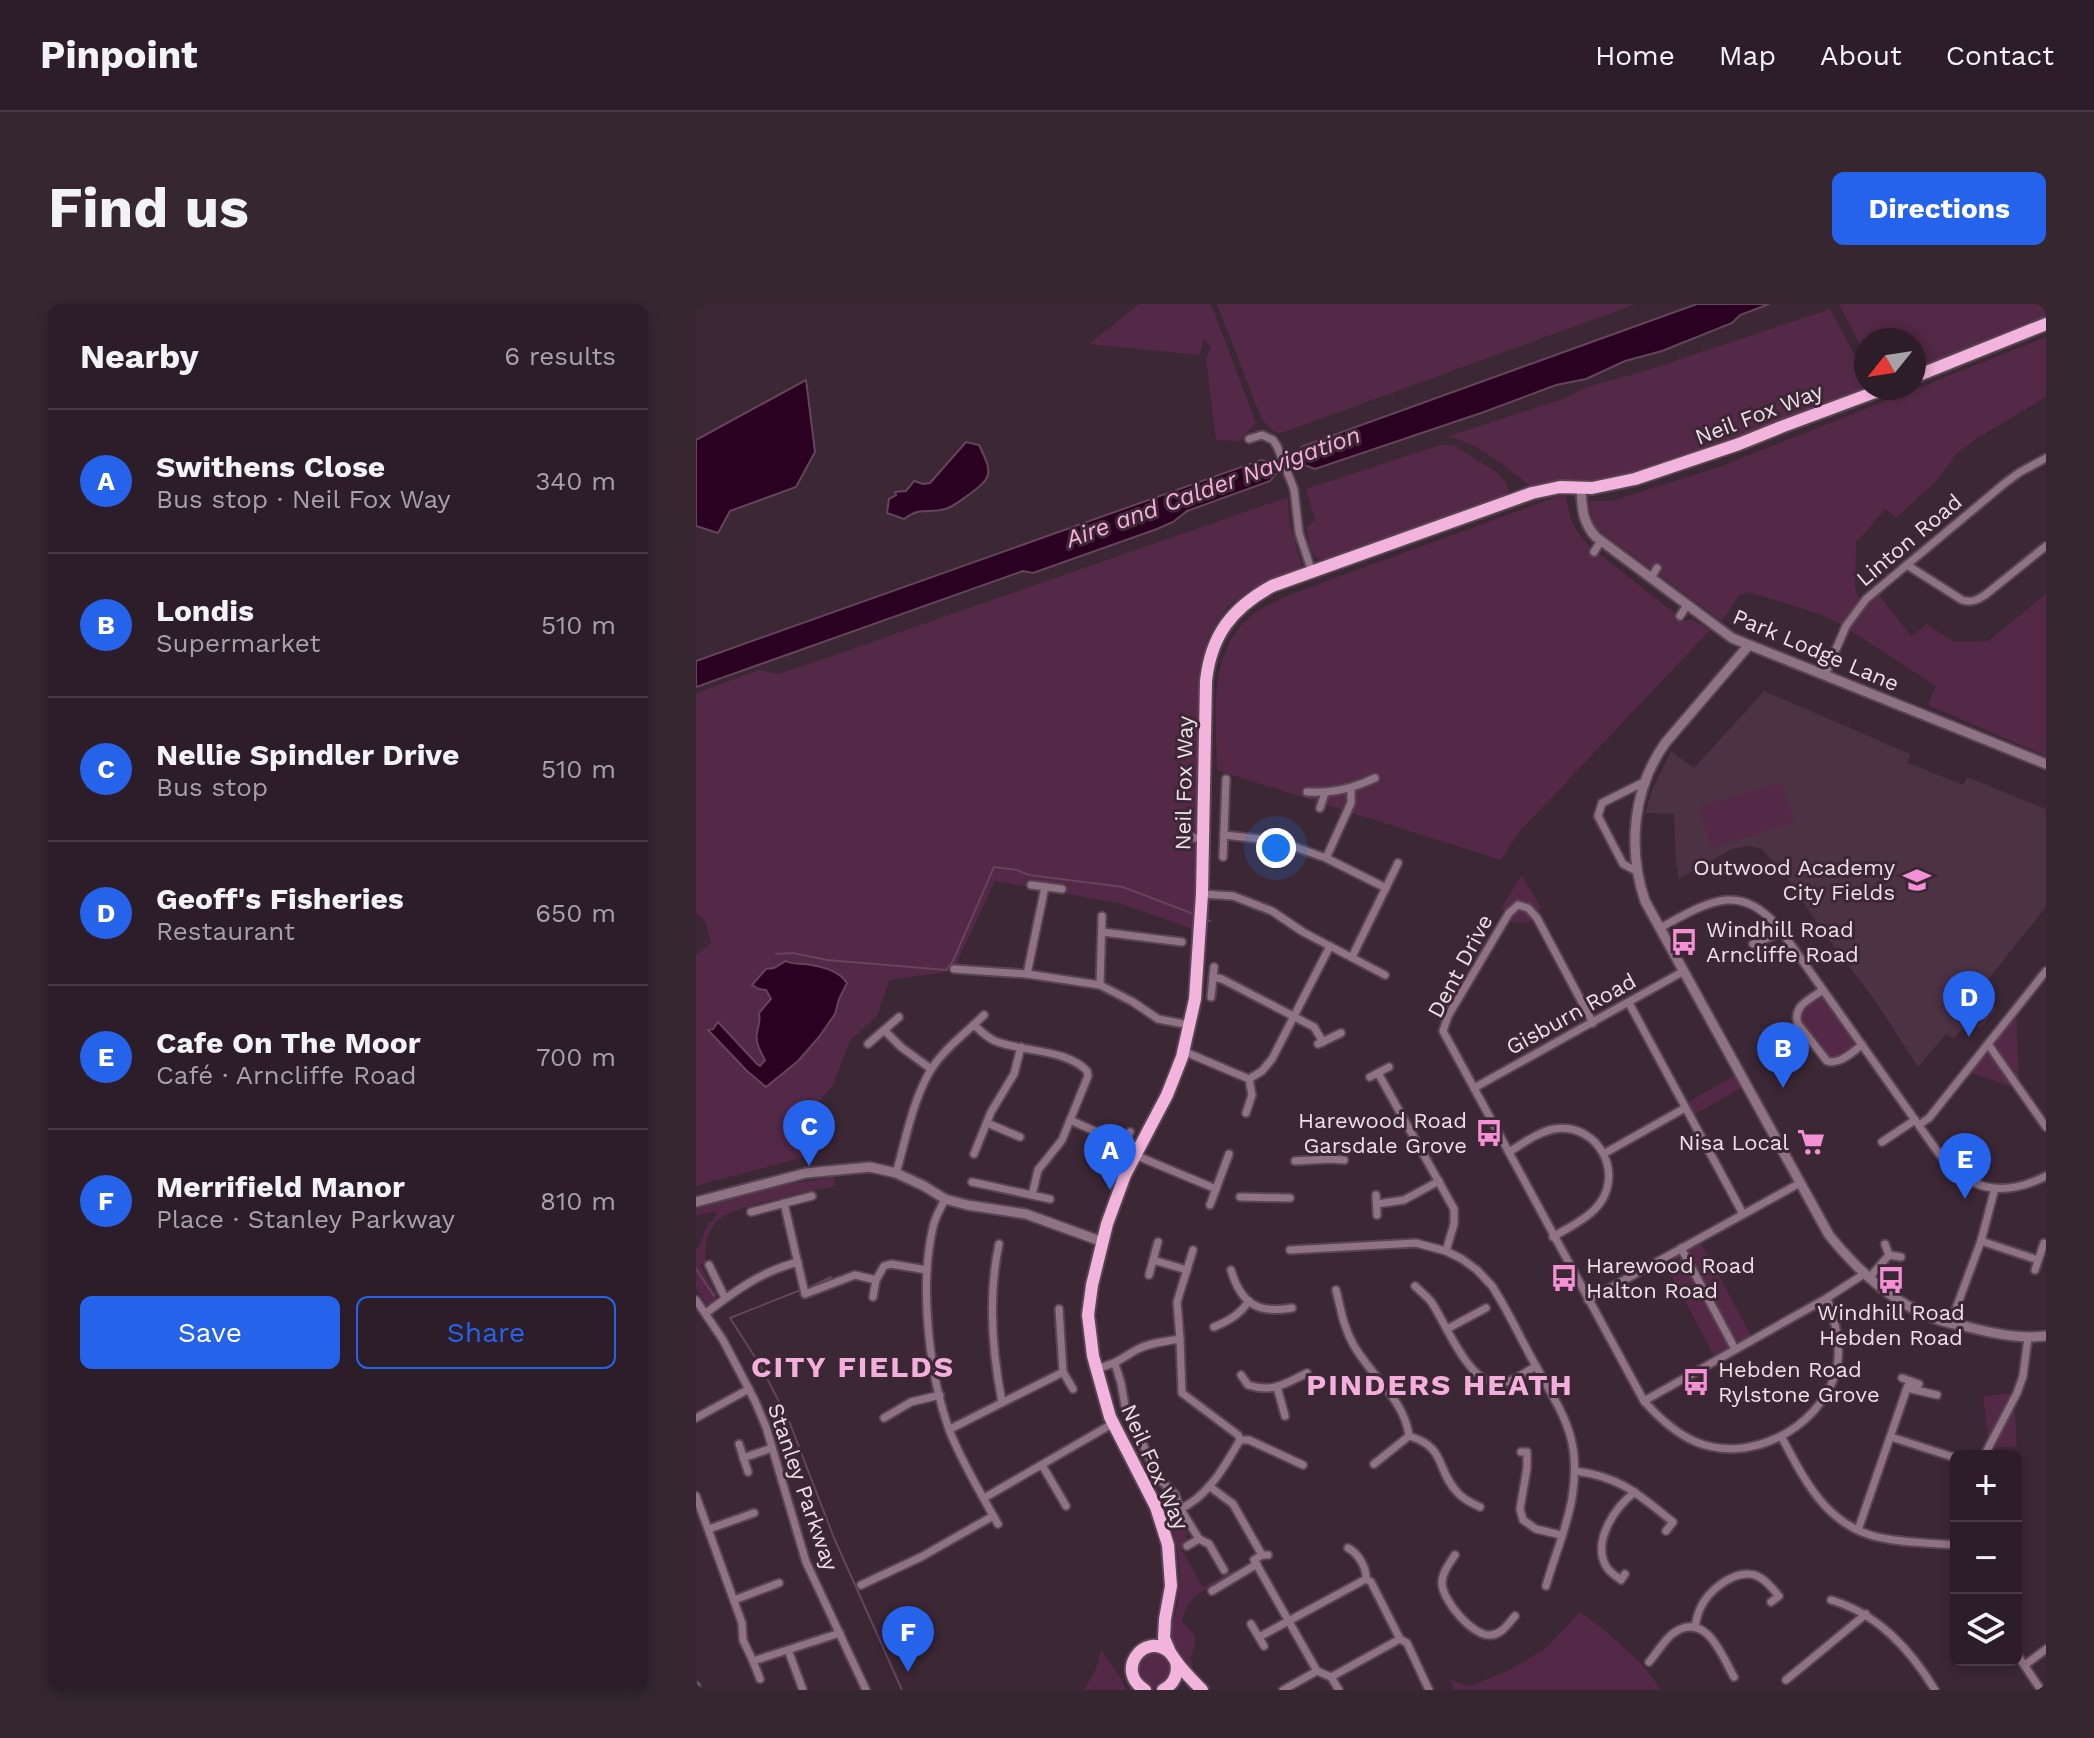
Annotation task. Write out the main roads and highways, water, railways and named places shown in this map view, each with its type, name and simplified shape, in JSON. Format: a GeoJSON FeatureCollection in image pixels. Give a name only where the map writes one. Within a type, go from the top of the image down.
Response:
{"type":"FeatureCollection","features":[{"type":"Feature","properties":{"kind":"main road"},"geometry":{"type":"LineString","coordinates":[[1926,373],[2046,324]]}},
{"type":"Feature","properties":{"kind":"main road","name":"Neil Fox Way"},"geometry":{"type":"LineString","coordinates":[[1173,1657],[1164,1638],[1171,1586],[1168,1545],[1160,1517],[1112,1424],[1096,1368],[1088,1315],[1104,1239],[1125,1175],[1167,1095],[1190,1025],[1197,984],[1202,894],[1206,681],[1213,648],[1224,626],[1237,610],[1263,597],[1272,586],[1532,493],[1560,487],[1615,484],[1739,444],[1854,400]]}},
{"type":"Feature","properties":{"kind":"main road","name":"Neil Fox Way"},"geometry":{"type":"LineString","coordinates":[[1138,1687],[1131,1669],[1133,1660],[1139,1651],[1147,1647],[1165,1619]]}},
{"type":"Feature","properties":{"kind":"main road"},"geometry":{"type":"LineString","coordinates":[[1147,1647],[1160,1647],[1173,1657],[1200,1690]]}},
{"type":"Feature","properties":{"kind":"main road"},"geometry":{"type":"LineString","coordinates":[[1166,1688],[1177,1673],[1173,1657]]}},
{"type":"Feature","properties":{"kind":"main road"},"geometry":{"type":"LineString","coordinates":[[1166,1688],[1182,1685],[1200,1690]]}},
{"type":"Feature","properties":{"kind":"water","name":"Aire and Calder Navigation"},"geometry":{"type":"Polygon","coordinates":[[[1697,304],[1769,304],[1740,315],[1732,323],[1662,351],[1625,361],[1586,379],[1556,385],[1315,469],[1302,464],[1280,469],[1270,481],[1187,511],[1157,529],[1033,573],[1023,571],[696,687],[696,661],[1261,460],[1275,463],[1289,459],[1303,446],[1697,304]]]}},
{"type":"Feature","properties":{"kind":"water"},"geometry":{"type":"Polygon","coordinates":[[[806,380],[815,452],[796,487],[730,511],[718,533],[696,526],[696,440],[806,380]]]}},
{"type":"Feature","properties":{"kind":"water"},"geometry":{"type":"Polygon","coordinates":[[[966,442],[979,445],[987,463],[988,474],[982,484],[945,509],[920,511],[904,519],[887,513],[889,499],[896,495],[895,492],[906,491],[914,481],[930,483],[966,442]]]}},
{"type":"Feature","properties":{"kind":"water"},"geometry":{"type":"Polygon","coordinates":[[[786,961],[829,969],[847,983],[835,1014],[819,1037],[798,1061],[766,1087],[708,1030],[718,1022],[760,1066],[765,1060],[757,1040],[759,1013],[771,999],[766,990],[752,985],[766,969],[786,961]]]}},
{"type":"Feature","properties":{"kind":"waterway"},"geometry":{"type":"LineString","coordinates":[[776,954],[793,953],[827,960],[946,970],[953,961],[994,867],[1029,875],[1123,887],[1191,913]]}},
{"type":"Feature","properties":{"kind":"waterway"},"geometry":{"type":"LineString","coordinates":[[696,1269],[714,1296]]}},
{"type":"Feature","properties":{"kind":"waterway"},"geometry":{"type":"LineString","coordinates":[[810,1287],[831,1277]]}},
{"type":"Feature","properties":{"kind":"waterway"},"geometry":{"type":"LineString","coordinates":[[798,1291],[730,1318],[760,1365],[789,1421],[834,1538],[902,1690]]}},
{"type":"Feature","properties":{"kind":"place","name":"Outwood Academy City Fields"},"geometry":{"type":"Point","coordinates":[1917,880]}},
{"type":"Feature","properties":{"kind":"place","name":"Windhill Road Arncliffe Road"},"geometry":{"type":"Point","coordinates":[1684,942]}},
{"type":"Feature","properties":{"kind":"place","name":"Geoff's Fisheries"},"geometry":{"type":"Point","coordinates":[1969,1037]}},
{"type":"Feature","properties":{"kind":"place","name":"Londis"},"geometry":{"type":"Point","coordinates":[1783,1088]}},
{"type":"Feature","properties":{"kind":"place","name":"Harewood Road Garsdale Grove"},"geometry":{"type":"Point","coordinates":[1489,1133]}},
{"type":"Feature","properties":{"kind":"place","name":"Nisa Local"},"geometry":{"type":"Point","coordinates":[1811,1142]}},
{"type":"Feature","properties":{"kind":"place","name":"Nellie Spindler Drive"},"geometry":{"type":"Point","coordinates":[809,1166]}},
{"type":"Feature","properties":{"kind":"place","name":"Swithens Close"},"geometry":{"type":"Point","coordinates":[1110,1190]}},
{"type":"Feature","properties":{"kind":"place","name":"Cafe On The Moor"},"geometry":{"type":"Point","coordinates":[1965,1199]}},
{"type":"Feature","properties":{"kind":"place","name":"Harewood Road Halton Road"},"geometry":{"type":"Point","coordinates":[1564,1278]}},
{"type":"Feature","properties":{"kind":"place","name":"Windhill Road Hebden Road"},"geometry":{"type":"Point","coordinates":[1891,1280]}},
{"type":"Feature","properties":{"kind":"place","name":"Hebden Road Rylstone Grove"},"geometry":{"type":"Point","coordinates":[1696,1382]}},
{"type":"Feature","properties":{"kind":"place","name":"Merrifield Manor"},"geometry":{"type":"Point","coordinates":[908,1672]}},
{"type":"Feature","properties":{"kind":"district","name":"CITY FIELDS"},"geometry":{"type":"Point","coordinates":[853,1366]}},
{"type":"Feature","properties":{"kind":"district","name":"PINDERS HEATH"},"geometry":{"type":"Point","coordinates":[1440,1384]}}]}
